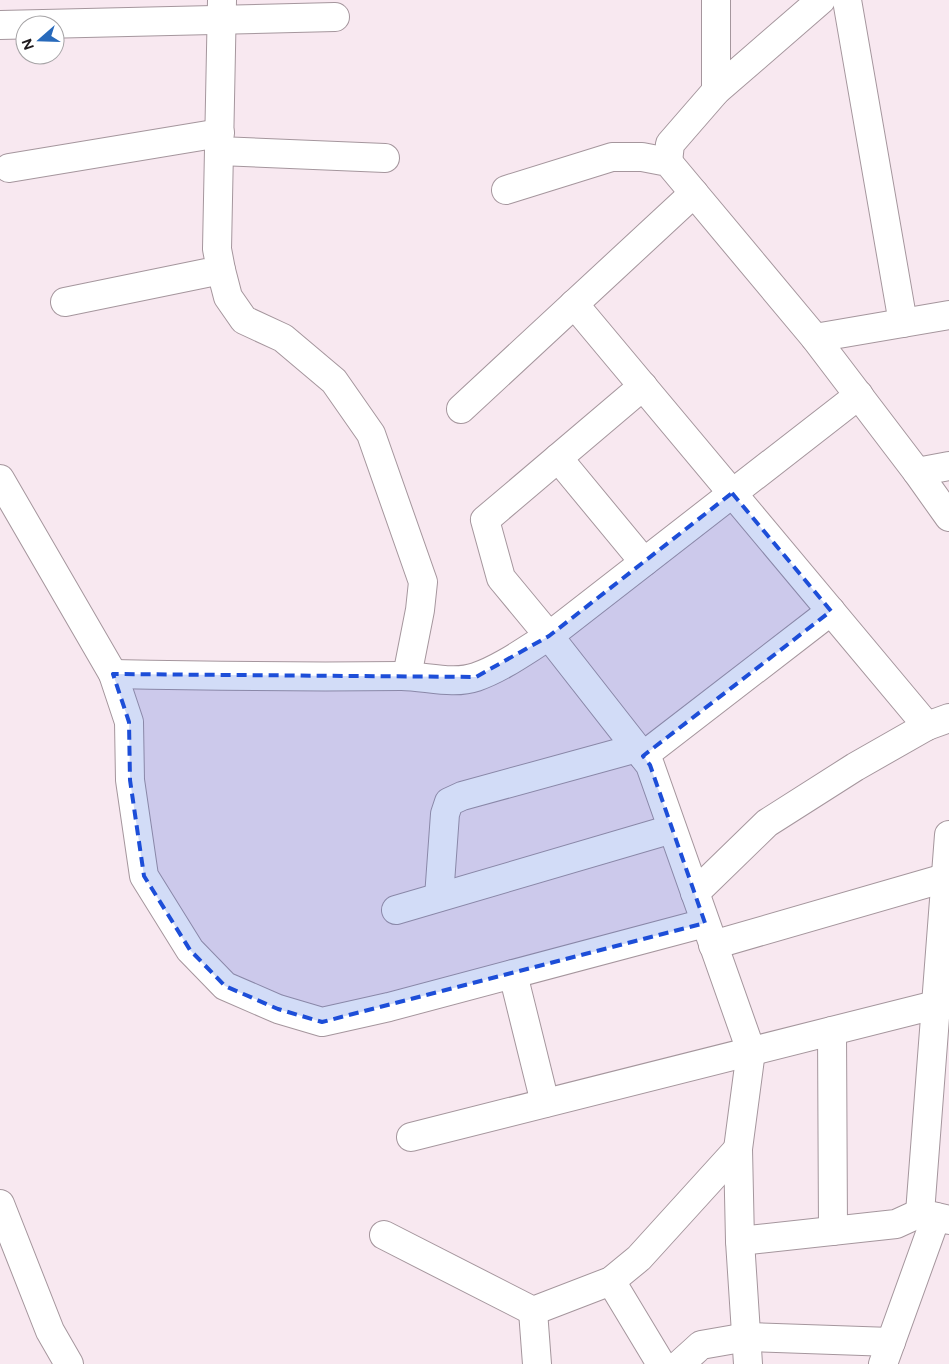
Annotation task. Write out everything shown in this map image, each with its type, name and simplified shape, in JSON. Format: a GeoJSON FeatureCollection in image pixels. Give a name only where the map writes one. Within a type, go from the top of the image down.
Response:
{"type":"FeatureCollection","features":[{"type":"Feature","properties":{"kind":"street"},"geometry":{"type":"LineString","coordinates":[[716,0],[716,91]]}},
{"type":"Feature","properties":{"kind":"street"},"geometry":{"type":"LineString","coordinates":[[668,162],[670,144],[716,91],[821,0]]}},
{"type":"Feature","properties":{"kind":"street"},"geometry":{"type":"LineString","coordinates":[[846,0],[903,323]]}},
{"type":"Feature","properties":{"kind":"street"},"geometry":{"type":"LineString","coordinates":[[0,25],[222,9],[335,17]]}},
{"type":"Feature","properties":{"kind":"street"},"geometry":{"type":"LineString","coordinates":[[222,9],[217,249],[228,297],[244,320],[283,338],[334,381],[371,434],[423,582],[420,610],[407,676]]}},
{"type":"Feature","properties":{"kind":"street"},"geometry":{"type":"LineString","coordinates":[[8,168],[219,142],[385,158]]}},
{"type":"Feature","properties":{"kind":"street"},"geometry":{"type":"LineString","coordinates":[[506,190],[612,157],[642,157],[668,162],[815,338],[949,517]]}},
{"type":"Feature","properties":{"kind":"street"},"geometry":{"type":"LineString","coordinates":[[461,409],[694,193]]}},
{"type":"Feature","properties":{"kind":"street"},"geometry":{"type":"LineString","coordinates":[[65,302],[221,270]]}},
{"type":"Feature","properties":{"kind":"street"},"geometry":{"type":"LineString","coordinates":[[574,304],[831,611],[938,722],[855,767],[767,823],[695,893]]}},
{"type":"Feature","properties":{"kind":"street"},"geometry":{"type":"LineString","coordinates":[[815,338],[949,315]]}},
{"type":"Feature","properties":{"kind":"street"},"geometry":{"type":"LineString","coordinates":[[643,386],[485,520],[501,578],[650,764],[750,1051],[738,1149],[740,1241],[748,1364]]}},
{"type":"Feature","properties":{"kind":"street"},"geometry":{"type":"LineString","coordinates":[[113,674],[247,677],[407,676],[448,680],[476,677],[512,659],[549,636],[859,395]]}},
{"type":"Feature","properties":{"kind":"street"},"geometry":{"type":"LineString","coordinates":[[558,458],[644,562]]}},
{"type":"Feature","properties":{"kind":"street"},"geometry":{"type":"LineString","coordinates":[[917,472],[949,466]]}},
{"type":"Feature","properties":{"kind":"street"},"geometry":{"type":"LineString","coordinates":[[0,479],[113,674],[129,722],[130,780],[144,876],[190,950],[225,986],[278,1009],[322,1022],[389,1007],[513,974],[709,934],[945,878]]}},
{"type":"Feature","properties":{"kind":"street"},"geometry":{"type":"LineString","coordinates":[[439,897],[445,814],[449,802],[462,796],[640,752],[831,611]]}},
{"type":"Feature","properties":{"kind":"street"},"geometry":{"type":"LineString","coordinates":[[396,910],[672,829]]}},
{"type":"Feature","properties":{"kind":"street"},"geometry":{"type":"LineString","coordinates":[[680,1364],[701,1345],[747,1337],[887,1353],[935,1216],[945,878],[949,835]]}},
{"type":"Feature","properties":{"kind":"street"},"geometry":{"type":"LineString","coordinates":[[513,974],[545,1103]]}},
{"type":"Feature","properties":{"kind":"street"},"geometry":{"type":"LineString","coordinates":[[411,1137],[750,1051],[942,1005]]}},
{"type":"Feature","properties":{"kind":"street"},"geometry":{"type":"LineString","coordinates":[[832,1031],[833,1231]]}},
{"type":"Feature","properties":{"kind":"street"},"geometry":{"type":"LineString","coordinates":[[384,1235],[533,1311],[611,1281],[639,1258],[738,1149]]}},
{"type":"Feature","properties":{"kind":"street"},"geometry":{"type":"LineString","coordinates":[[0,1204],[50,1331],[68,1364]]}},
{"type":"Feature","properties":{"kind":"street"},"geometry":{"type":"LineString","coordinates":[[740,1241],[896,1224],[935,1216]]}},
{"type":"Feature","properties":{"kind":"street"},"geometry":{"type":"LineString","coordinates":[[611,1281],[661,1364]]}},
{"type":"Feature","properties":{"kind":"street"},"geometry":{"type":"LineString","coordinates":[[533,1311],[537,1364]]}},
{"type":"Feature","properties":{"kind":"highlighted area"},"geometry":{"type":"Polygon","coordinates":[[[732,493],[831,611],[643,756],[650,765],[705,923],[322,1022],[278,1009],[225,986],[190,950],[144,876],[130,780],[129,722],[113,674],[476,677],[549,636],[732,493]]]}}]}
